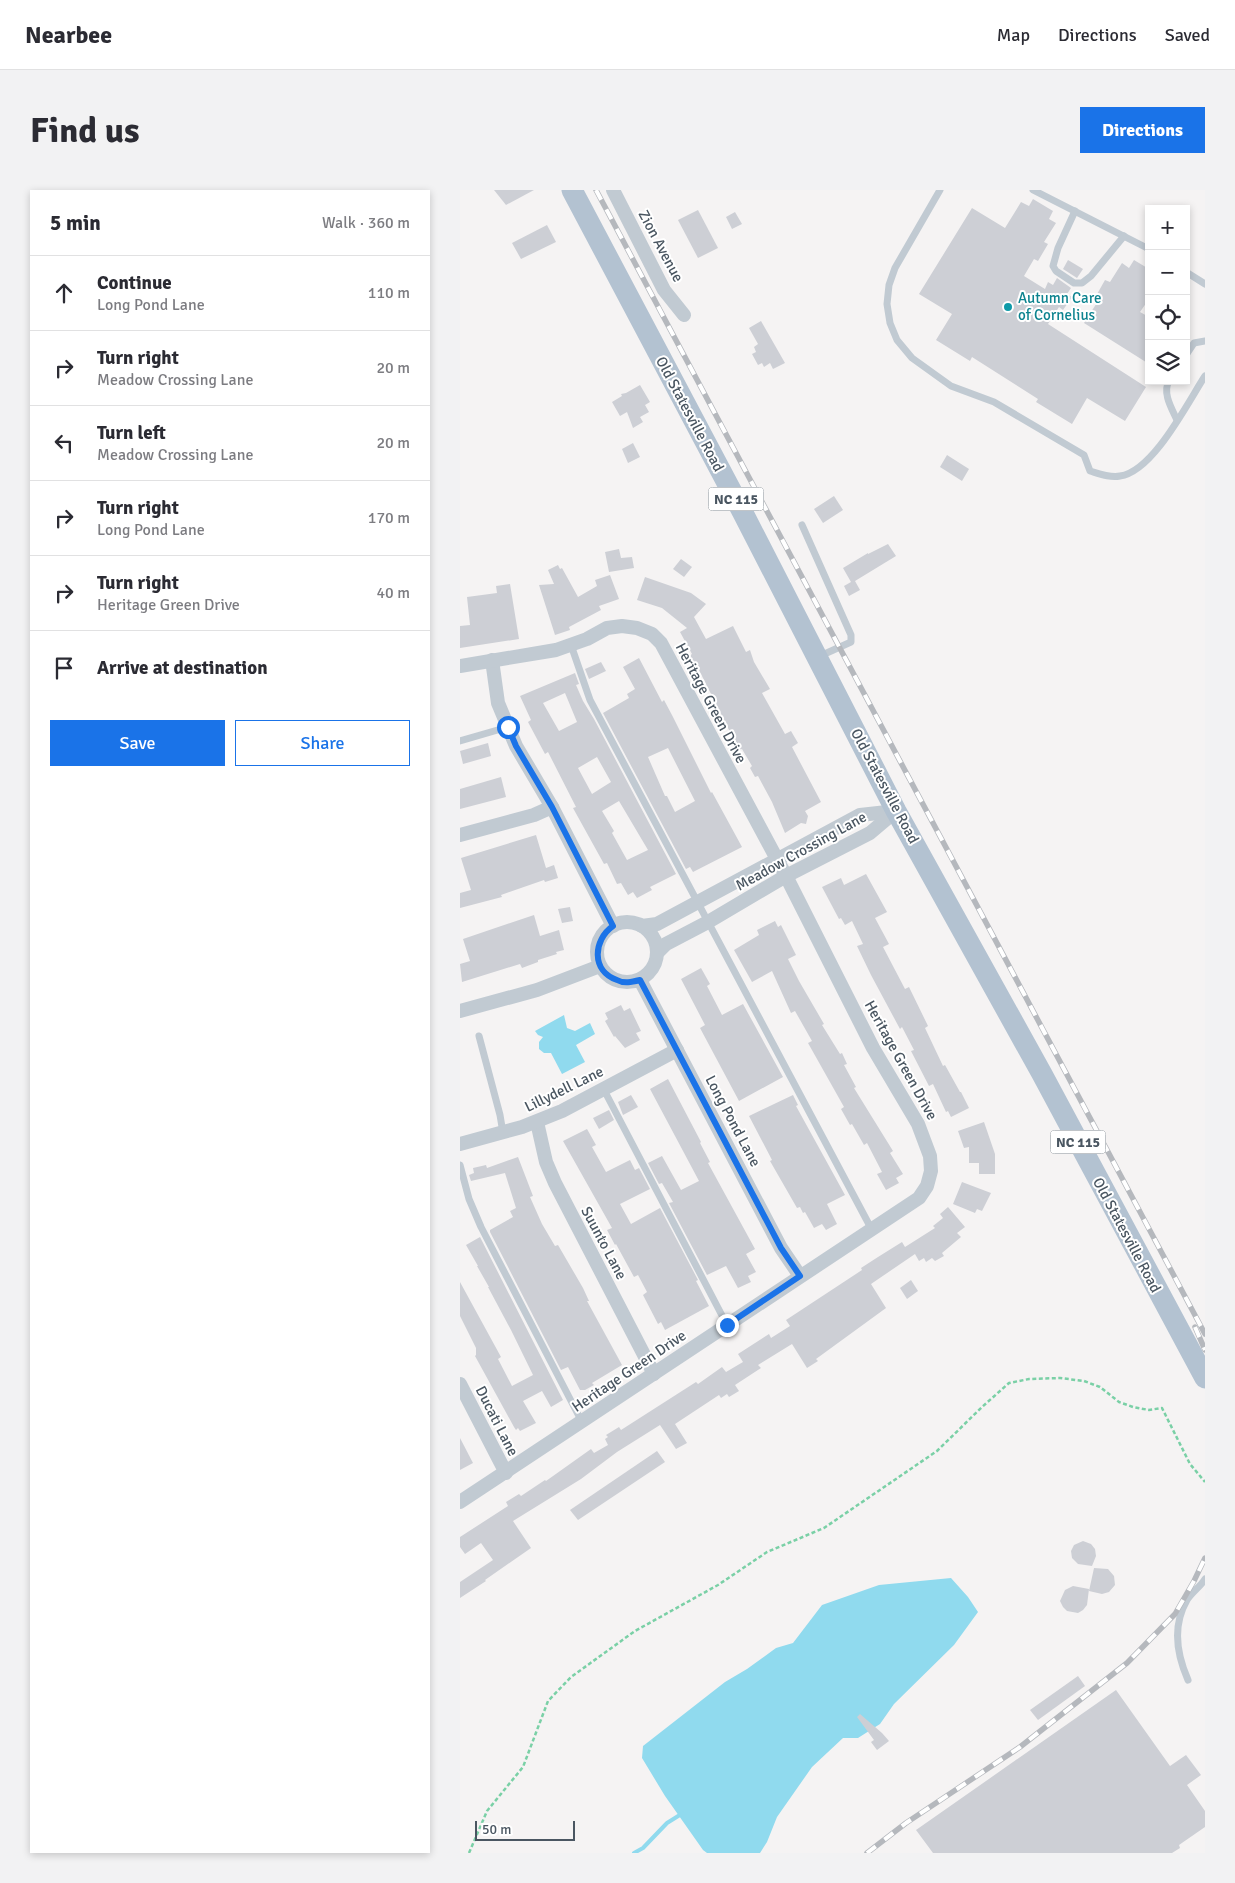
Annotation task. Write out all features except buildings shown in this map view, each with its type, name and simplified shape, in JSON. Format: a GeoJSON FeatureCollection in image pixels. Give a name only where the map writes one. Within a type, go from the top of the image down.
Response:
{"type":"FeatureCollection","features":[{"type":"Feature","properties":{"kind":"main road","name":"Old Statesville Road"},"geometry":{"type":"LineString","coordinates":[[572,190],[743,513],[896,811],[1042,1074],[1205,1378]]}},
{"type":"Feature","properties":{"kind":"street","name":"Zion Avenue"},"geometry":{"type":"LineString","coordinates":[[613,190],[664,290],[684,315]]}},
{"type":"Feature","properties":{"kind":"street","name":"Heritage Green Drive"},"geometry":{"type":"LineString","coordinates":[[460,666],[556,650],[571,646],[608,628],[622,626],[637,628],[652,634],[661,643],[786,876],[873,1048],[918,1124],[930,1156],[928,1179],[919,1198],[460,1502]]}},
{"type":"Feature","properties":{"kind":"street"},"geometry":{"type":"LineString","coordinates":[[492,660],[498,703],[516,746],[552,807],[613,926],[606,931],[599,941],[597,954],[600,966],[607,975],[617,981],[629,982],[640,980]]}},
{"type":"Feature","properties":{"kind":"street"},"geometry":{"type":"LineString","coordinates":[[460,835],[534,815],[552,807]]}},
{"type":"Feature","properties":{"kind":"street","name":"Meadow Crossing Lane"},"geometry":{"type":"LineString","coordinates":[[613,926],[630,922],[642,926],[658,924],[860,815],[896,811]]}},
{"type":"Feature","properties":{"kind":"street","name":"Meadow Crossing Lane"},"geometry":{"type":"LineString","coordinates":[[640,980],[649,973],[655,964],[657,953],[666,944],[708,922],[786,876],[870,834],[896,811]]}},
{"type":"Feature","properties":{"kind":"street"},"geometry":{"type":"LineString","coordinates":[[642,926],[656,942],[657,953]]}},
{"type":"Feature","properties":{"kind":"street"},"geometry":{"type":"LineString","coordinates":[[460,1011],[537,990],[600,966]]}},
{"type":"Feature","properties":{"kind":"street","name":"Long Pond Lane"},"geometry":{"type":"LineString","coordinates":[[640,980],[781,1248],[800,1276]]}},
{"type":"Feature","properties":{"kind":"street","name":"Lillydell Lane"},"geometry":{"type":"LineString","coordinates":[[460,1144],[537,1122],[562,1111],[677,1050]]}},
{"type":"Feature","properties":{"kind":"street","name":"Suunto Lane"},"geometry":{"type":"LineString","coordinates":[[537,1122],[546,1162],[555,1183],[654,1374]]}},
{"type":"Feature","properties":{"kind":"street","name":"Ducati Lane"},"geometry":{"type":"LineString","coordinates":[[460,1384],[506,1473]]}},
{"type":"Feature","properties":{"kind":"lane"},"geometry":{"type":"LineString","coordinates":[[940,190],[895,268],[889,285],[888,304],[890,323],[897,340],[912,358],[951,386],[994,402],[1084,455],[1090,471],[1109,476],[1120,476],[1134,473],[1146,463],[1162,443],[1205,376]]}},
{"type":"Feature","properties":{"kind":"lane"},"geometry":{"type":"LineString","coordinates":[[1033,190],[1145,247]]}},
{"type":"Feature","properties":{"kind":"lane"},"geometry":{"type":"LineString","coordinates":[[1075,211],[1058,248],[1053,266],[1056,272],[1074,283],[1082,283],[1091,276],[1124,236]]}},
{"type":"Feature","properties":{"kind":"lane"},"geometry":{"type":"LineString","coordinates":[[1190,275],[1205,284]]}},
{"type":"Feature","properties":{"kind":"lane"},"geometry":{"type":"LineString","coordinates":[[1190,349],[1194,343],[1205,341]]}},
{"type":"Feature","properties":{"kind":"lane"},"geometry":{"type":"LineString","coordinates":[[1167,385],[1167,398],[1177,420]]}},
{"type":"Feature","properties":{"kind":"lane"},"geometry":{"type":"LineString","coordinates":[[802,525],[851,635],[851,642],[818,657]]}},
{"type":"Feature","properties":{"kind":"lane"},"geometry":{"type":"LineString","coordinates":[[571,646],[590,700],[872,1230]]}},
{"type":"Feature","properties":{"kind":"lane"},"geometry":{"type":"LineString","coordinates":[[460,741],[508,727]]}},
{"type":"Feature","properties":{"kind":"lane"},"geometry":{"type":"LineString","coordinates":[[479,1036],[503,1133]]}},
{"type":"Feature","properties":{"kind":"lane"},"geometry":{"type":"LineString","coordinates":[[603,1088],[727,1325]]}},
{"type":"Feature","properties":{"kind":"lane"},"geometry":{"type":"LineString","coordinates":[[460,1165],[469,1199],[481,1227],[582,1422]]}},
{"type":"Feature","properties":{"kind":"lane"},"geometry":{"type":"LineString","coordinates":[[1188,1680],[1178,1652],[1179,1620],[1189,1598],[1205,1579]]}},
{"type":"Feature","properties":{"kind":"path"},"geometry":{"type":"LineString","coordinates":[[469,1853],[487,1811],[523,1766],[548,1701],[571,1677],[635,1631],[718,1585],[768,1552],[824,1528],[937,1451],[1009,1383],[1029,1379],[1060,1378],[1084,1381],[1100,1387],[1119,1402],[1133,1407],[1149,1410],[1162,1408],[1190,1464],[1205,1482]]}},
{"type":"Feature","properties":{"kind":"water"},"geometry":{"type":"Polygon","coordinates":[[[564,1015],[567,1028],[575,1031],[590,1023],[595,1034],[576,1045],[585,1062],[562,1074],[551,1053],[544,1053],[539,1049],[539,1042],[543,1037],[535,1031],[564,1015]]]}},
{"type":"Feature","properties":{"kind":"water"},"geometry":{"type":"Polygon","coordinates":[[[951,1578],[978,1612],[954,1645],[894,1704],[880,1724],[858,1738],[843,1738],[812,1767],[777,1817],[767,1842],[760,1853],[707,1853],[703,1850],[665,1796],[642,1758],[643,1746],[725,1682],[776,1648],[793,1643],[822,1605],[879,1585],[951,1578]]]}},
{"type":"Feature","properties":{"kind":"waterway"},"geometry":{"type":"LineString","coordinates":[[634,1853],[643,1848],[667,1823],[683,1813]]}},
{"type":"Feature","properties":{"kind":"railway"},"geometry":{"type":"LineString","coordinates":[[596,190],[1205,1334]]}},
{"type":"Feature","properties":{"kind":"railway"},"geometry":{"type":"LineString","coordinates":[[1195,1327],[1205,1350]]}},
{"type":"Feature","properties":{"kind":"railway"},"geometry":{"type":"LineString","coordinates":[[867,1853],[906,1823],[1020,1747],[1127,1663],[1175,1614],[1205,1558]]}},
{"type":"Feature","properties":{"kind":"place","name":"Autumn Care of Cornelius"},"geometry":{"type":"Point","coordinates":[1008,307]}},
{"type":"Feature","properties":{"kind":"route"},"geometry":{"type":"LineString","coordinates":[[508,727],[516,746],[552,807],[613,926],[606,931],[599,941],[597,954],[600,966],[607,975],[617,981],[629,982],[640,980],[781,1248],[800,1276],[727,1325]]}}]}
